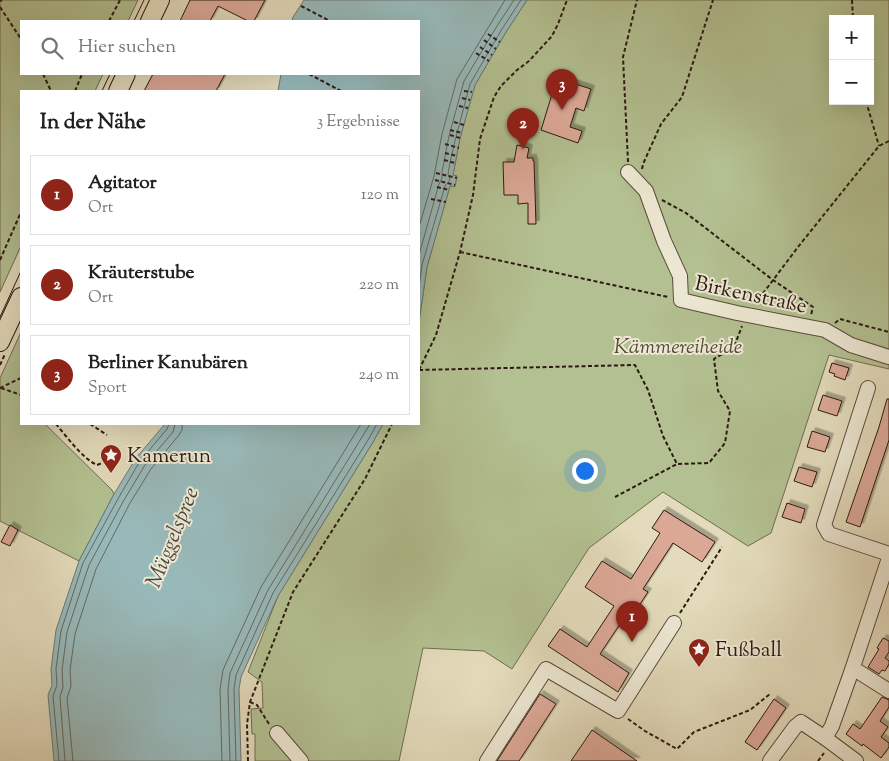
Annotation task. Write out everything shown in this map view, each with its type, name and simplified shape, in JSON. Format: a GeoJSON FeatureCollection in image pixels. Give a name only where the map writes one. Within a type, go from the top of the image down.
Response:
{"type":"FeatureCollection","features":[{"type":"Feature","properties":{"kind":"main road"},"geometry":{"type":"LineString","coordinates":[[150,20],[160,0]]}},
{"type":"Feature","properties":{"kind":"main road"},"geometry":{"type":"LineString","coordinates":[[118,90],[126,75]]}},
{"type":"Feature","properties":{"kind":"main road"},"geometry":{"type":"LineString","coordinates":[[0,342],[20,299]]}},
{"type":"Feature","properties":{"kind":"street","name":"Birkenstraße"},"geometry":{"type":"LineString","coordinates":[[632,176],[646,191],[664,241],[680,276],[681,300],[825,330],[850,345],[889,357]]}},
{"type":"Feature","properties":{"kind":"street"},"geometry":{"type":"LineString","coordinates":[[825,738],[832,726],[852,670],[889,556],[829,534],[824,525],[868,388]]}},
{"type":"Feature","properties":{"kind":"street"},"geometry":{"type":"LineString","coordinates":[[487,761],[546,669],[618,711],[674,623]]}},
{"type":"Feature","properties":{"kind":"street"},"geometry":{"type":"LineString","coordinates":[[852,670],[859,672],[889,691]]}},
{"type":"Feature","properties":{"kind":"street"},"geometry":{"type":"LineString","coordinates":[[770,761],[795,727],[801,722],[856,761]]}},
{"type":"Feature","properties":{"kind":"street"},"geometry":{"type":"LineString","coordinates":[[278,733],[301,761]]}},
{"type":"Feature","properties":{"kind":"path"},"geometry":{"type":"LineString","coordinates":[[110,20],[120,0]]}},
{"type":"Feature","properties":{"kind":"path"},"geometry":{"type":"LineString","coordinates":[[420,369],[436,335],[460,252],[473,195],[480,139],[494,97],[501,86],[529,61],[552,36],[567,0]]}},
{"type":"Feature","properties":{"kind":"path"},"geometry":{"type":"LineString","coordinates":[[637,0],[623,57],[632,176],[639,178],[642,174],[643,164],[661,124],[682,97],[714,0]]}},
{"type":"Feature","properties":{"kind":"path"},"geometry":{"type":"LineString","coordinates":[[852,0],[854,15]]}},
{"type":"Feature","properties":{"kind":"path"},"geometry":{"type":"LineString","coordinates":[[301,6],[328,20]]}},
{"type":"Feature","properties":{"kind":"path"},"geometry":{"type":"LineString","coordinates":[[0,7],[20,37]]}},
{"type":"Feature","properties":{"kind":"path"},"geometry":{"type":"LineString","coordinates":[[488,34],[500,42]]}},
{"type":"Feature","properties":{"kind":"path"},"geometry":{"type":"LineString","coordinates":[[484,40],[496,49]]}},
{"type":"Feature","properties":{"kind":"path"},"geometry":{"type":"LineString","coordinates":[[480,47],[492,56]]}},
{"type":"Feature","properties":{"kind":"path"},"geometry":{"type":"LineString","coordinates":[[476,53],[489,61]]}},
{"type":"Feature","properties":{"kind":"path"},"geometry":{"type":"LineString","coordinates":[[44,75],[51,90]]}},
{"type":"Feature","properties":{"kind":"path"},"geometry":{"type":"LineString","coordinates":[[75,90],[82,75]]}},
{"type":"Feature","properties":{"kind":"path"},"geometry":{"type":"LineString","coordinates":[[310,75],[339,90]]}},
{"type":"Feature","properties":{"kind":"path"},"geometry":{"type":"LineString","coordinates":[[464,90],[472,92]]}},
{"type":"Feature","properties":{"kind":"path"},"geometry":{"type":"LineString","coordinates":[[462,98],[470,100]]}},
{"type":"Feature","properties":{"kind":"path"},"geometry":{"type":"LineString","coordinates":[[867,105],[879,146]]}},
{"type":"Feature","properties":{"kind":"path"},"geometry":{"type":"LineString","coordinates":[[459,106],[468,108]]}},
{"type":"Feature","properties":{"kind":"path"},"geometry":{"type":"LineString","coordinates":[[454,122],[464,125]]}},
{"type":"Feature","properties":{"kind":"path"},"geometry":{"type":"LineString","coordinates":[[450,130],[462,133]]}},
{"type":"Feature","properties":{"kind":"path"},"geometry":{"type":"LineString","coordinates":[[450,135],[460,138]]}},
{"type":"Feature","properties":{"kind":"path"},"geometry":{"type":"LineString","coordinates":[[616,497],[678,464],[709,463],[724,442],[730,411],[718,391],[714,359],[734,347],[747,315],[773,280],[879,146],[889,141]]}},
{"type":"Feature","properties":{"kind":"path"},"geometry":{"type":"LineString","coordinates":[[444,144],[459,148]]}},
{"type":"Feature","properties":{"kind":"path"},"geometry":{"type":"LineString","coordinates":[[445,153],[457,156]]}},
{"type":"Feature","properties":{"kind":"path"},"geometry":{"type":"LineString","coordinates":[[444,160],[455,163]]}},
{"type":"Feature","properties":{"kind":"path"},"geometry":{"type":"LineString","coordinates":[[436,173],[457,178]]}},
{"type":"Feature","properties":{"kind":"path"},"geometry":{"type":"LineString","coordinates":[[435,180],[455,185]]}},
{"type":"Feature","properties":{"kind":"path"},"geometry":{"type":"LineString","coordinates":[[437,187],[449,190]]}},
{"type":"Feature","properties":{"kind":"path"},"geometry":{"type":"LineString","coordinates":[[646,191],[686,213],[773,280],[812,306],[808,327]]}},
{"type":"Feature","properties":{"kind":"path"},"geometry":{"type":"LineString","coordinates":[[431,199],[446,202]]}},
{"type":"Feature","properties":{"kind":"path"},"geometry":{"type":"LineString","coordinates":[[0,260],[20,214]]}},
{"type":"Feature","properties":{"kind":"path"},"geometry":{"type":"LineString","coordinates":[[460,252],[681,300]]}},
{"type":"Feature","properties":{"kind":"path"},"geometry":{"type":"LineString","coordinates":[[825,330],[840,319],[889,332]]}},
{"type":"Feature","properties":{"kind":"path"},"geometry":{"type":"LineString","coordinates":[[420,371],[635,365],[648,390],[663,436],[678,464]]}},
{"type":"Feature","properties":{"kind":"path"},"geometry":{"type":"LineString","coordinates":[[1,388],[20,378]]}},
{"type":"Feature","properties":{"kind":"path"},"geometry":{"type":"LineString","coordinates":[[1,388],[20,395]]}},
{"type":"Feature","properties":{"kind":"path"},"geometry":{"type":"LineString","coordinates":[[57,425],[90,462],[97,465],[107,460]]}},
{"type":"Feature","properties":{"kind":"path"},"geometry":{"type":"LineString","coordinates":[[92,425],[107,435]]}},
{"type":"Feature","properties":{"kind":"path"},"geometry":{"type":"LineString","coordinates":[[248,761],[247,724],[250,702],[292,592],[365,478],[392,425]]}},
{"type":"Feature","properties":{"kind":"path"},"geometry":{"type":"LineString","coordinates":[[674,623],[722,547]]}},
{"type":"Feature","properties":{"kind":"path"},"geometry":{"type":"LineString","coordinates":[[618,711],[645,731],[677,749],[694,732],[750,710],[770,694]]}},
{"type":"Feature","properties":{"kind":"path"},"geometry":{"type":"LineString","coordinates":[[250,702],[257,705],[274,731],[278,733]]}},
{"type":"Feature","properties":{"kind":"green space"},"geometry":{"type":"Polygon","coordinates":[[[0,0],[138,0],[128,20],[20,20],[20,75],[103,75],[95,90],[20,90],[20,248],[0,292],[0,0]]]}},
{"type":"Feature","properties":{"kind":"green space","name":"Kämmereiheide"},"geometry":{"type":"Polygon","coordinates":[[[527,0],[889,0],[889,369],[829,355],[771,533],[748,546],[663,492],[589,548],[512,669],[484,651],[423,648],[399,761],[255,761],[255,734],[252,734],[251,709],[263,708],[262,682],[248,672],[278,596],[382,425],[420,425],[420,315],[427,267],[450,186],[455,185],[457,176],[453,175],[460,138],[475,85],[527,0]]]}},
{"type":"Feature","properties":{"kind":"green space"},"geometry":{"type":"Polygon","coordinates":[[[20,334],[20,425],[46,425],[114,494],[79,561],[0,521],[0,378],[20,334]]]}},
{"type":"Feature","properties":{"kind":"water"},"geometry":{"type":"Polygon","coordinates":[[[304,0],[527,0],[475,85],[460,138],[453,175],[457,176],[455,187],[450,186],[427,267],[420,315],[420,90],[278,90],[281,75],[420,75],[420,20],[292,20],[304,0]]]}},
{"type":"Feature","properties":{"kind":"water","name":"Müggelspree"},"geometry":{"type":"Polygon","coordinates":[[[164,425],[382,425],[278,596],[241,677],[239,689],[241,761],[54,761],[48,695],[52,685],[51,669],[56,630],[79,561],[114,494],[136,458],[164,425]]]}},
{"type":"Feature","properties":{"kind":"building"},"geometry":{"type":"Polygon","coordinates":[[[190,0],[265,0],[255,20],[246,20],[218,6],[211,20],[180,20],[190,0]]]}},
{"type":"Feature","properties":{"kind":"building"},"geometry":{"type":"Polygon","coordinates":[[[152,75],[224,75],[217,90],[145,90],[152,75]]]}},
{"type":"Feature","properties":{"kind":"building"},"geometry":{"type":"Polygon","coordinates":[[[557,78],[591,89],[584,111],[576,108],[570,127],[582,131],[578,143],[541,130],[557,78]]]}},
{"type":"Feature","properties":{"kind":"building"},"geometry":{"type":"Polygon","coordinates":[[[517,145],[529,148],[527,158],[533,158],[534,161],[536,224],[528,224],[528,203],[518,204],[518,195],[504,195],[503,162],[514,162],[517,145]]]}},
{"type":"Feature","properties":{"kind":"building"},"geometry":{"type":"Polygon","coordinates":[[[832,363],[849,368],[845,380],[829,372],[832,363]]]}},
{"type":"Feature","properties":{"kind":"building"},"geometry":{"type":"Polygon","coordinates":[[[823,395],[842,401],[837,416],[818,410],[823,395]]]}},
{"type":"Feature","properties":{"kind":"building"},"geometry":{"type":"Polygon","coordinates":[[[887,399],[889,399],[889,440],[860,527],[846,522],[887,399]]]}},
{"type":"Feature","properties":{"kind":"building"},"geometry":{"type":"Polygon","coordinates":[[[812,431],[830,437],[825,452],[807,447],[812,431]]]}},
{"type":"Feature","properties":{"kind":"building"},"geometry":{"type":"Polygon","coordinates":[[[799,467],[817,472],[812,487],[794,481],[799,467]]]}},
{"type":"Feature","properties":{"kind":"building"},"geometry":{"type":"Polygon","coordinates":[[[787,503],[805,509],[801,523],[782,517],[787,503]]]}},
{"type":"Feature","properties":{"kind":"building"},"geometry":{"type":"Polygon","coordinates":[[[664,510],[715,542],[702,562],[673,543],[643,589],[648,592],[631,618],[626,615],[600,654],[629,673],[618,692],[548,646],[560,629],[587,647],[614,606],[585,587],[602,561],[631,579],[660,533],[652,528],[664,510]]]}},
{"type":"Feature","properties":{"kind":"building"},"geometry":{"type":"Polygon","coordinates":[[[10,525],[18,530],[10,546],[1,542],[10,525]]]}},
{"type":"Feature","properties":{"kind":"building"},"geometry":{"type":"Polygon","coordinates":[[[883,638],[889,641],[889,652],[885,658],[889,661],[889,664],[885,671],[882,670],[879,674],[868,667],[879,649],[877,648],[883,638]]]}},
{"type":"Feature","properties":{"kind":"building"},"geometry":{"type":"Polygon","coordinates":[[[540,694],[556,704],[519,761],[497,761],[540,694]]]}},
{"type":"Feature","properties":{"kind":"building"},"geometry":{"type":"Polygon","coordinates":[[[882,697],[889,700],[889,707],[880,721],[888,727],[881,737],[889,743],[889,747],[881,758],[846,734],[853,724],[860,729],[882,697]]]}},
{"type":"Feature","properties":{"kind":"building"},"geometry":{"type":"Polygon","coordinates":[[[774,699],[786,708],[757,750],[745,742],[774,699]]]}},
{"type":"Feature","properties":{"kind":"building"},"geometry":{"type":"Polygon","coordinates":[[[592,730],[637,761],[571,761],[592,730]]]}},
{"type":"Feature","properties":{"kind":"tram line"},"geometry":{"type":"LineString","coordinates":[[134,20],[144,0]]}},
{"type":"Feature","properties":{"kind":"tram line"},"geometry":{"type":"LineString","coordinates":[[102,90],[110,75]]}},
{"type":"Feature","properties":{"kind":"tram line"},"geometry":{"type":"LineString","coordinates":[[0,317],[20,273]]}},
{"type":"Feature","properties":{"kind":"place","name":"Berliner Kanubären"},"geometry":{"type":"Point","coordinates":[562,110]}},
{"type":"Feature","properties":{"kind":"place","name":"Kräuterstube"},"geometry":{"type":"Point","coordinates":[523,149]}},
{"type":"Feature","properties":{"kind":"place","name":"Kamerun"},"geometry":{"type":"Point","coordinates":[111,474]}},
{"type":"Feature","properties":{"kind":"place","name":"Agitator"},"geometry":{"type":"Point","coordinates":[632,642]}},
{"type":"Feature","properties":{"kind":"place","name":"Fußball"},"geometry":{"type":"Point","coordinates":[699,668]}}]}
